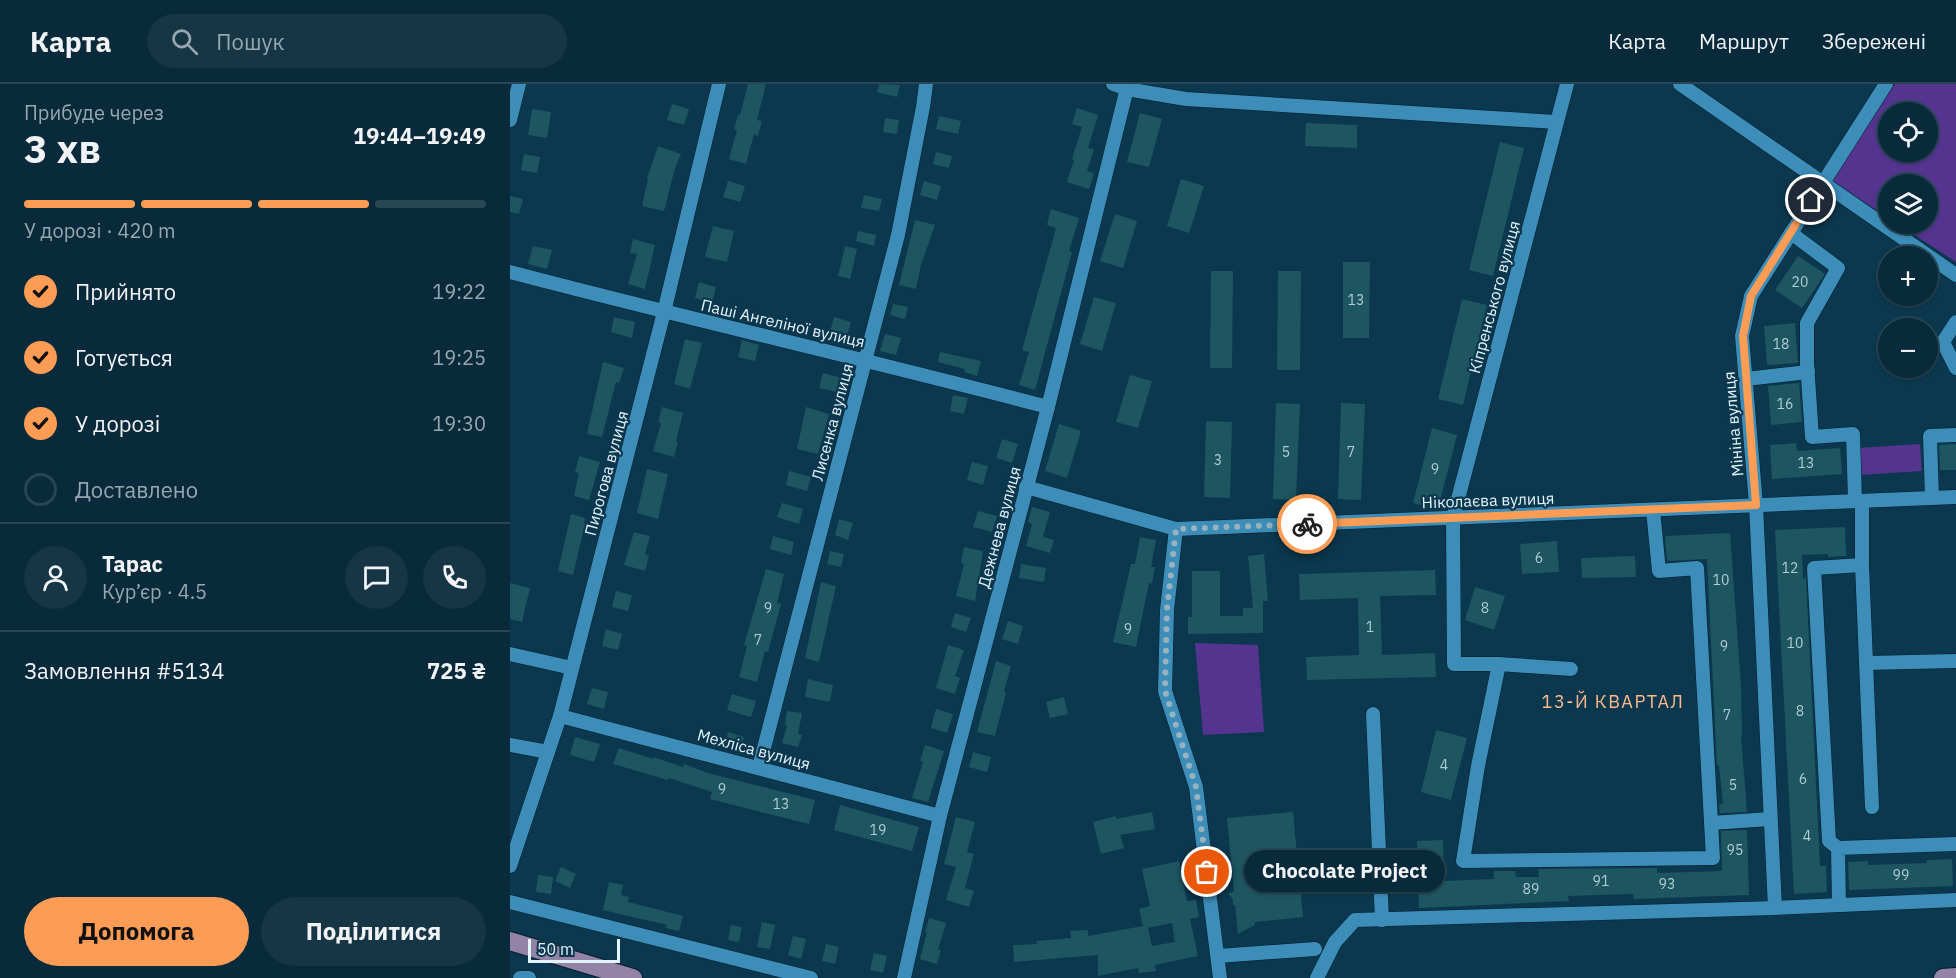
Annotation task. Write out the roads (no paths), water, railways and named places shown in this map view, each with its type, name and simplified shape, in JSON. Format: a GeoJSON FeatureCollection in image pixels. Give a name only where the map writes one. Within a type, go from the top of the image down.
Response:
{"type":"FeatureCollection","features":[{"type":"Feature","properties":{"kind":"main road"},"geometry":{"type":"LineString","coordinates":[[510,941],[633,978]]}},
{"type":"Feature","properties":{"kind":"main road"},"geometry":{"type":"LineString","coordinates":[[1943,978],[1956,977]]}},
{"type":"Feature","properties":{"kind":"street"},"geometry":{"type":"LineString","coordinates":[[510,120],[519,84]]}},
{"type":"Feature","properties":{"kind":"street","name":"Пирогова вулиця"},"geometry":{"type":"LineString","coordinates":[[510,866],[560,716],[664,312],[719,84]]}},
{"type":"Feature","properties":{"kind":"street","name":"Лисенка вулиця"},"geometry":{"type":"LineString","coordinates":[[759,767],[898,234],[926,84]]}},
{"type":"Feature","properties":{"kind":"street"},"geometry":{"type":"LineString","coordinates":[[1113,84],[1186,99],[1556,122]]}},
{"type":"Feature","properties":{"kind":"street","name":"Кіпренського вулиця"},"geometry":{"type":"LineString","coordinates":[[1499,664],[1454,664],[1454,518],[1567,84]]}},
{"type":"Feature","properties":{"kind":"street"},"geometry":{"type":"LineString","coordinates":[[1680,84],[1956,275]]}},
{"type":"Feature","properties":{"kind":"street","name":"Мініна вулиця"},"geometry":{"type":"LineString","coordinates":[[1774,908],[1756,505],[1743,336],[1751,296],[1886,84]]}},
{"type":"Feature","properties":{"kind":"street","name":"Дежнева вулиця"},"geometry":{"type":"LineString","coordinates":[[904,978],[940,816],[1048,407],[1127,87]]}},
{"type":"Feature","properties":{"kind":"street"},"geometry":{"type":"LineString","coordinates":[[1791,233],[1838,268],[1807,323],[1812,437],[1853,434],[1862,566],[1872,807]]}},
{"type":"Feature","properties":{"kind":"street","name":"Паші Ангеліної вулиця"},"geometry":{"type":"LineString","coordinates":[[510,272],[664,312],[865,359],[1048,407]]}},
{"type":"Feature","properties":{"kind":"street"},"geometry":{"type":"LineString","coordinates":[[1956,322],[1943,342],[1956,368]]}},
{"type":"Feature","properties":{"kind":"street"},"geometry":{"type":"LineString","coordinates":[[1746,379],[1808,372]]}},
{"type":"Feature","properties":{"kind":"street"},"geometry":{"type":"LineString","coordinates":[[1932,498],[1930,436],[1956,435]]}},
{"type":"Feature","properties":{"kind":"street","name":"Ніколаєва вулиця"},"geometry":{"type":"LineString","coordinates":[[1026,487],[1176,529],[1956,497]]}},
{"type":"Feature","properties":{"kind":"street"},"geometry":{"type":"LineString","coordinates":[[1571,669],[1499,664],[1478,766],[1463,861],[1713,858],[1697,568],[1659,571],[1653,510]]}},
{"type":"Feature","properties":{"kind":"street"},"geometry":{"type":"LineString","coordinates":[[1176,529],[1167,609],[1165,691],[1196,787],[1220,978]]}},
{"type":"Feature","properties":{"kind":"street"},"geometry":{"type":"LineString","coordinates":[[1862,566],[1814,568],[1829,841],[1838,848],[1956,844]]}},
{"type":"Feature","properties":{"kind":"street"},"geometry":{"type":"LineString","coordinates":[[510,654],[572,668]]}},
{"type":"Feature","properties":{"kind":"street"},"geometry":{"type":"LineString","coordinates":[[1866,663],[1956,661]]}},
{"type":"Feature","properties":{"kind":"street"},"geometry":{"type":"LineString","coordinates":[[1373,714],[1382,920]]}},
{"type":"Feature","properties":{"kind":"street","name":"Мехліса вулиця"},"geometry":{"type":"LineString","coordinates":[[560,716],[940,816]]}},
{"type":"Feature","properties":{"kind":"street"},"geometry":{"type":"LineString","coordinates":[[510,745],[548,752]]}},
{"type":"Feature","properties":{"kind":"street"},"geometry":{"type":"LineString","coordinates":[[1711,823],[1770,819]]}},
{"type":"Feature","properties":{"kind":"street"},"geometry":{"type":"LineString","coordinates":[[1838,848],[1839,905]]}},
{"type":"Feature","properties":{"kind":"street"},"geometry":{"type":"LineString","coordinates":[[1317,978],[1335,942],[1354,920],[1774,908],[1956,900]]}},
{"type":"Feature","properties":{"kind":"street"},"geometry":{"type":"LineString","coordinates":[[510,902],[811,978]]}},
{"type":"Feature","properties":{"kind":"street"},"geometry":{"type":"LineString","coordinates":[[1218,956],[1315,949]]}},
{"type":"Feature","properties":{"kind":"street"},"geometry":{"type":"LineString","coordinates":[[520,978],[529,978]]}},
{"type":"Feature","properties":{"kind":"place","name":"Chocolate Project"},"geometry":{"type":"Point","coordinates":[1207,872]}},
{"type":"Feature","properties":{"kind":"district","name":"13-Й КВАРТАЛ"},"geometry":{"type":"Point","coordinates":[1613,701]}}]}
